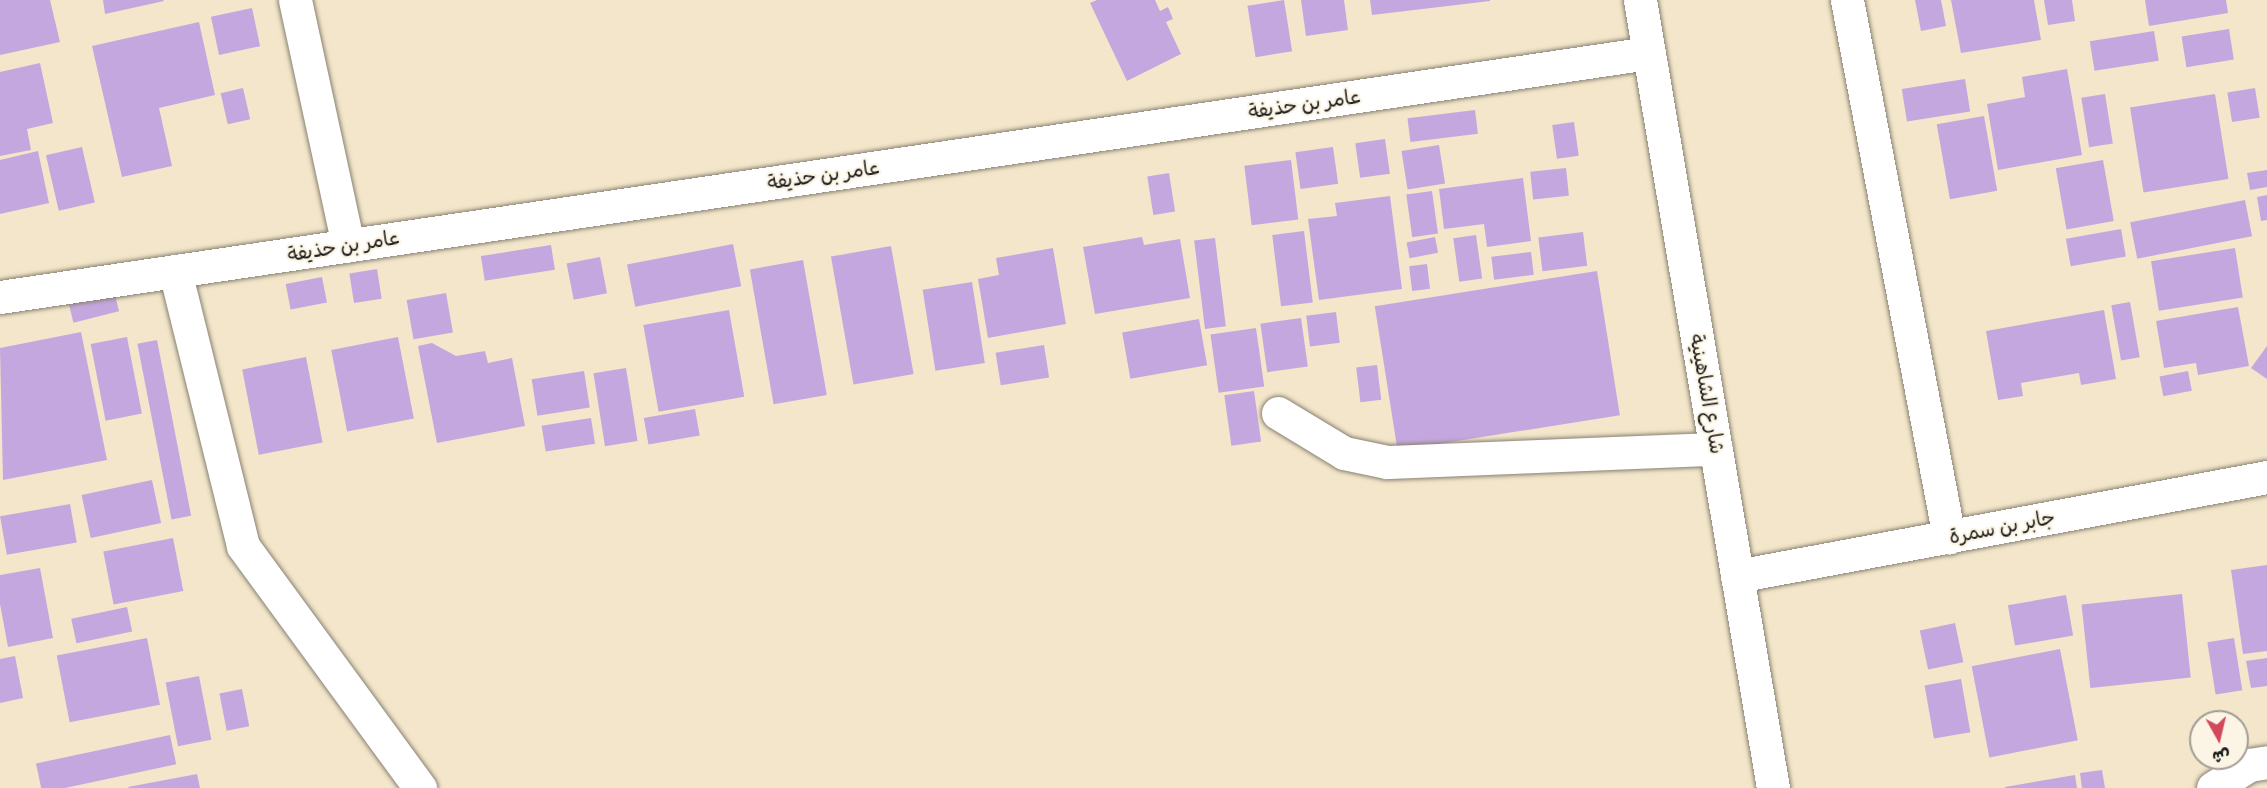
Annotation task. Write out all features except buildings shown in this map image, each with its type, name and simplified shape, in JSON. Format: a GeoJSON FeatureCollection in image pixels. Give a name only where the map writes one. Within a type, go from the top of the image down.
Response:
{"type":"FeatureCollection","features":[{"type":"Feature","properties":{"kind":"street"},"geometry":{"type":"LineString","coordinates":[[295,0],[348,245]]}},
{"type":"Feature","properties":{"kind":"street","name":"شارع الشاهينية"},"geometry":{"type":"LineString","coordinates":[[1640,0],[1773,788]]}},
{"type":"Feature","properties":{"kind":"street"},"geometry":{"type":"LineString","coordinates":[[1847,0],[1949,537]]}},
{"type":"Feature","properties":{"kind":"street","name":"عامر بن حذيفة"},"geometry":{"type":"LineString","coordinates":[[0,297],[1649,53]]}},
{"type":"Feature","properties":{"kind":"street"},"geometry":{"type":"LineString","coordinates":[[175,271],[243,546],[420,788]]}},
{"type":"Feature","properties":{"kind":"street"},"geometry":{"type":"LineString","coordinates":[[1278,413],[1344,453],[1386,462],[1716,449]]}},
{"type":"Feature","properties":{"kind":"street","name":"جابر بن سمرة"},"geometry":{"type":"LineString","coordinates":[[1737,576],[2267,477]]}},
{"type":"Feature","properties":{"kind":"street"},"geometry":{"type":"LineString","coordinates":[[2213,788],[2249,765],[2267,762]]}}]}
